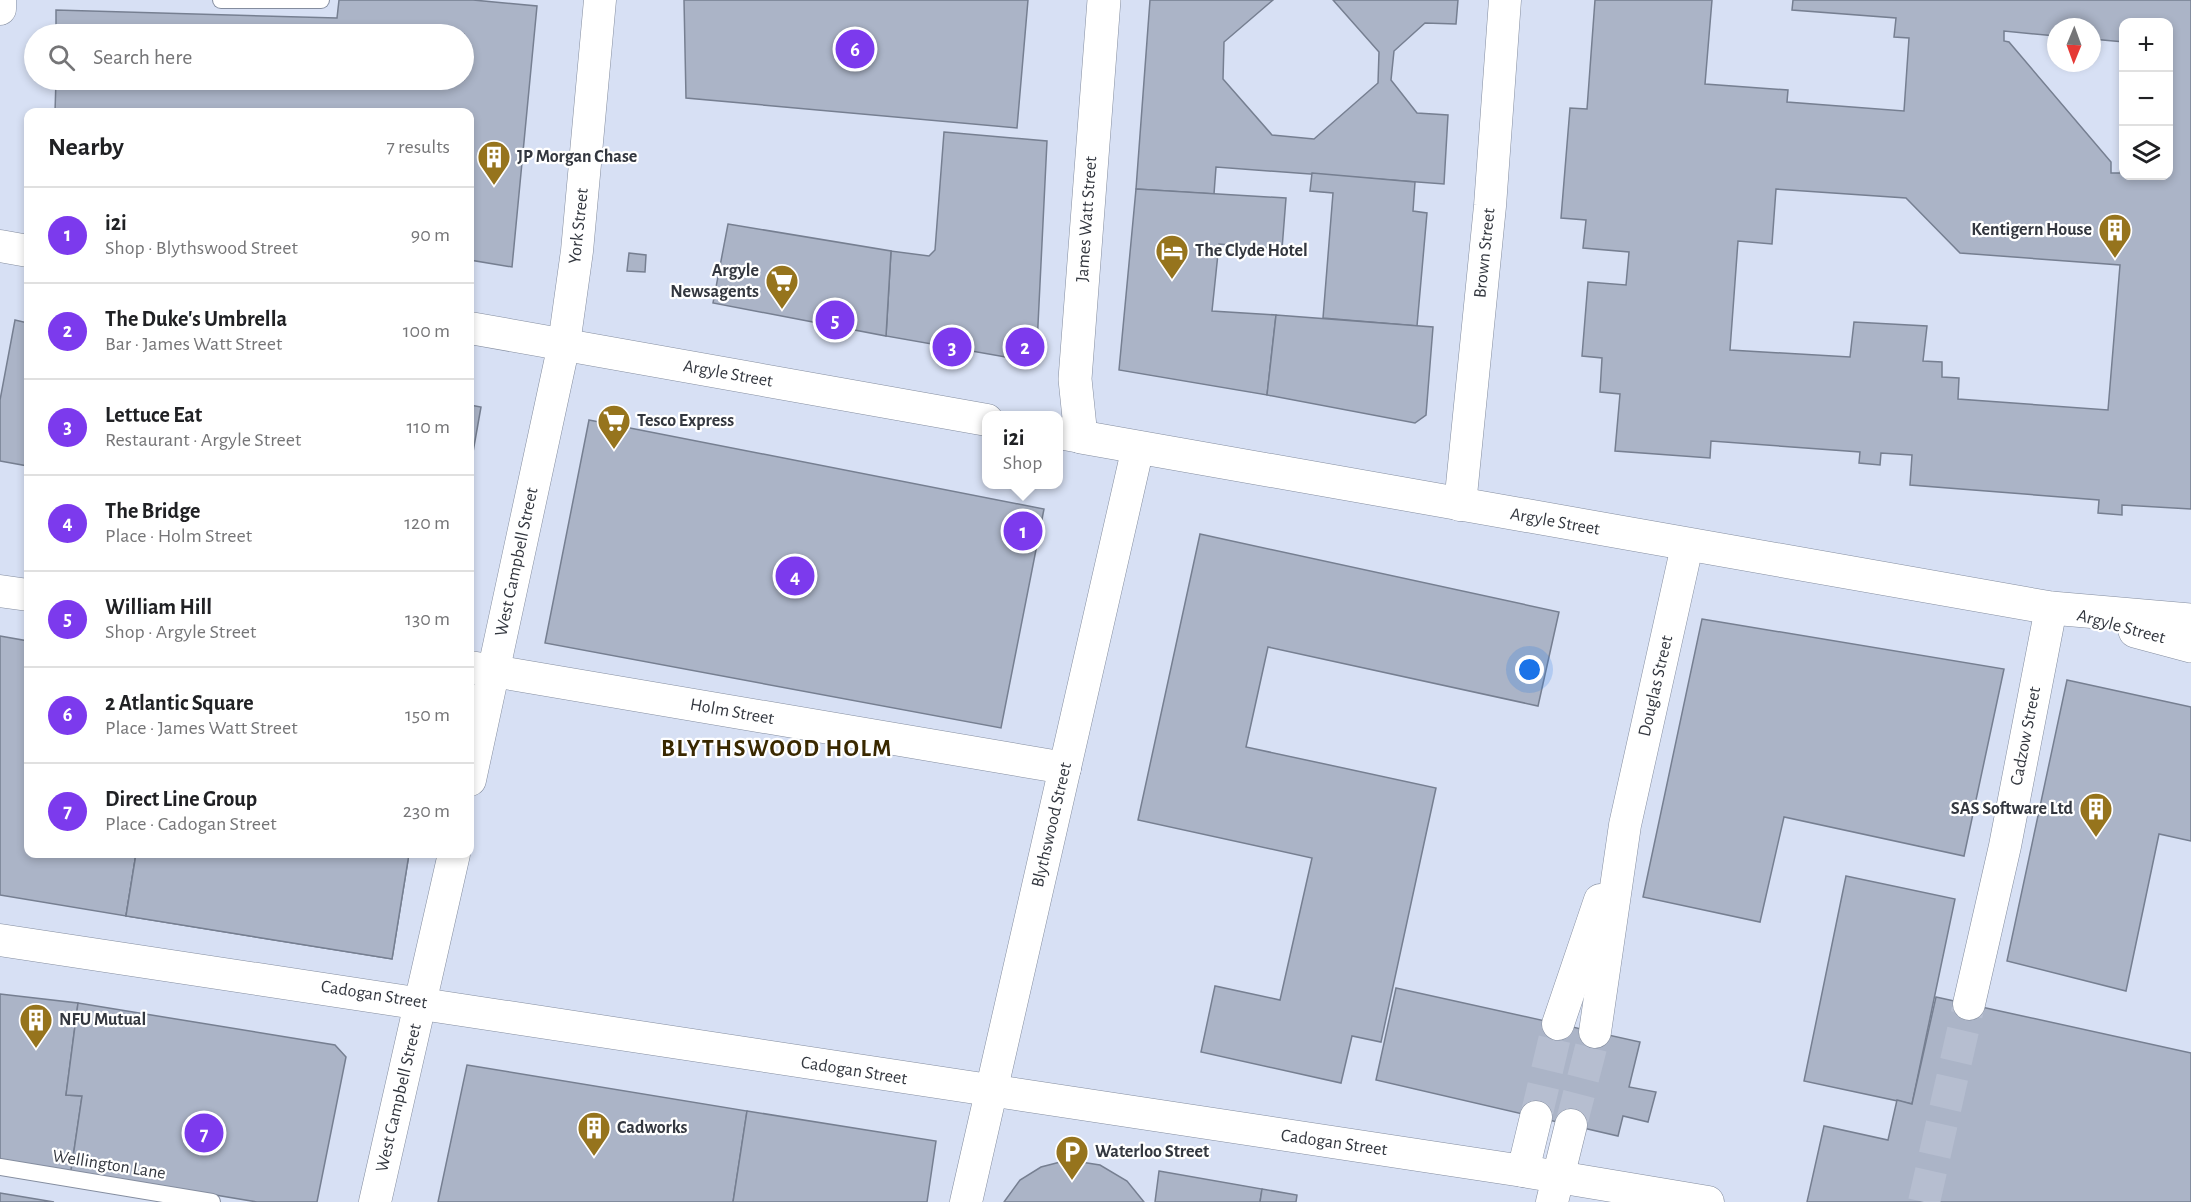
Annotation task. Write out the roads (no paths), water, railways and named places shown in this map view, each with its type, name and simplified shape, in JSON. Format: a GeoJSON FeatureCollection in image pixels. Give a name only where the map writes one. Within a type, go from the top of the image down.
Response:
{"type":"FeatureCollection","features":[{"type":"Feature","properties":{"kind":"main road","name":"James Watt Street"},"geometry":{"type":"LineString","coordinates":[[1070,435],[1104,0]]}},
{"type":"Feature","properties":{"kind":"main road","name":"Argyle Street"},"geometry":{"type":"LineString","coordinates":[[1070,435],[1687,546],[2051,608],[2191,620]]}},
{"type":"Feature","properties":{"kind":"main road","name":"Argyle Street"},"geometry":{"type":"LineString","coordinates":[[2051,608],[2191,646]]}},
{"type":"Feature","properties":{"kind":"street"},"geometry":{"type":"LineString","coordinates":[[0,0],[0,9]]}},
{"type":"Feature","properties":{"kind":"street","name":"York Street"},"geometry":{"type":"LineString","coordinates":[[564,344],[578,251],[600,0]]}},
{"type":"Feature","properties":{"kind":"street","name":"Brown Street"},"geometry":{"type":"LineString","coordinates":[[1460,505],[1490,206],[1505,0]]}},
{"type":"Feature","properties":{"kind":"street"},"geometry":{"type":"LineString","coordinates":[[0,246],[24,250]]}},
{"type":"Feature","properties":{"kind":"street","name":"Argyle Street"},"geometry":{"type":"LineString","coordinates":[[474,329],[982,419]]}},
{"type":"Feature","properties":{"kind":"street","name":"West Campbell Street"},"geometry":{"type":"LineString","coordinates":[[474,740],[481,669],[564,344]]}},
{"type":"Feature","properties":{"kind":"street","name":"Blythswood Street"},"geometry":{"type":"LineString","coordinates":[[966,1202],[1138,447]]}},
{"type":"Feature","properties":{"kind":"street","name":"Douglas Street"},"geometry":{"type":"LineString","coordinates":[[1595,1032],[1625,825],[1687,546]]}},
{"type":"Feature","properties":{"kind":"street"},"geometry":{"type":"LineString","coordinates":[[0,591],[24,594]]}},
{"type":"Feature","properties":{"kind":"street","name":"Cadzow Street"},"geometry":{"type":"LineString","coordinates":[[1969,1004],[2005,846],[2051,608]]}},
{"type":"Feature","properties":{"kind":"street","name":"Holm Street"},"geometry":{"type":"LineString","coordinates":[[481,669],[1065,768]]}},
{"type":"Feature","properties":{"kind":"street","name":"Douglas Street"},"geometry":{"type":"LineString","coordinates":[[1558,1024],[1625,825]]}},
{"type":"Feature","properties":{"kind":"street","name":"West Campbell Street"},"geometry":{"type":"LineString","coordinates":[[375,1202],[453,858]]}},
{"type":"Feature","properties":{"kind":"street","name":"Cadogan Street"},"geometry":{"type":"LineString","coordinates":[[0,940],[422,1002],[991,1092],[1523,1171],[1555,1190],[1708,1202]]}},
{"type":"Feature","properties":{"kind":"street"},"geometry":{"type":"LineString","coordinates":[[1523,1171],[1536,1117]]}},
{"type":"Feature","properties":{"kind":"street"},"geometry":{"type":"LineString","coordinates":[[1555,1190],[1571,1125]]}},
{"type":"Feature","properties":{"kind":"lane"},"geometry":{"type":"LineString","coordinates":[[221,0],[321,0]]}},
{"type":"Feature","properties":{"kind":"lane","name":"Wellington Lane"},"geometry":{"type":"LineString","coordinates":[[0,1167],[212,1202]]}},
{"type":"Feature","properties":{"kind":"tunnel"},"geometry":{"type":"LineString","coordinates":[[1924,1202],[1969,1004]]}},
{"type":"Feature","properties":{"kind":"tunnel"},"geometry":{"type":"LineString","coordinates":[[1536,1117],[1558,1024]]}},
{"type":"Feature","properties":{"kind":"tunnel"},"geometry":{"type":"LineString","coordinates":[[1571,1125],[1595,1032]]}},
{"type":"Feature","properties":{"kind":"place","name":"2 Atlantic Square"},"geometry":{"type":"Point","coordinates":[855,49]}},
{"type":"Feature","properties":{"kind":"place","name":"JP Morgan Chase"},"geometry":{"type":"Point","coordinates":[494,186]}},
{"type":"Feature","properties":{"kind":"place","name":"Kentigern House"},"geometry":{"type":"Point","coordinates":[2115,259]}},
{"type":"Feature","properties":{"kind":"place","name":"The Clyde Hotel"},"geometry":{"type":"Point","coordinates":[1172,280]}},
{"type":"Feature","properties":{"kind":"place","name":"Argyle Newsagents"},"geometry":{"type":"Point","coordinates":[782,310]}},
{"type":"Feature","properties":{"kind":"place","name":"William Hill"},"geometry":{"type":"Point","coordinates":[835,320]}},
{"type":"Feature","properties":{"kind":"place","name":"Lettuce Eat"},"geometry":{"type":"Point","coordinates":[952,347]}},
{"type":"Feature","properties":{"kind":"place","name":"The Duke's Umbrella"},"geometry":{"type":"Point","coordinates":[1025,347]}},
{"type":"Feature","properties":{"kind":"place","name":"Tesco Express"},"geometry":{"type":"Point","coordinates":[614,450]}},
{"type":"Feature","properties":{"kind":"place","name":"i2i"},"geometry":{"type":"Point","coordinates":[1023,531]}},
{"type":"Feature","properties":{"kind":"place","name":"The Bridge"},"geometry":{"type":"Point","coordinates":[795,576]}},
{"type":"Feature","properties":{"kind":"place","name":"SAS Software Ltd"},"geometry":{"type":"Point","coordinates":[2096,838]}},
{"type":"Feature","properties":{"kind":"place","name":"NFU Mutual"},"geometry":{"type":"Point","coordinates":[36,1049]}},
{"type":"Feature","properties":{"kind":"place","name":"Direct Line Group"},"geometry":{"type":"Point","coordinates":[204,1133]}},
{"type":"Feature","properties":{"kind":"place","name":"Cadworks"},"geometry":{"type":"Point","coordinates":[594,1157]}},
{"type":"Feature","properties":{"kind":"place","name":"Waterloo Street"},"geometry":{"type":"Point","coordinates":[1072,1181]}},
{"type":"Feature","properties":{"kind":"district","name":"BLYTHSWOOD HOLM"},"geometry":{"type":"Point","coordinates":[777,749]}}]}
